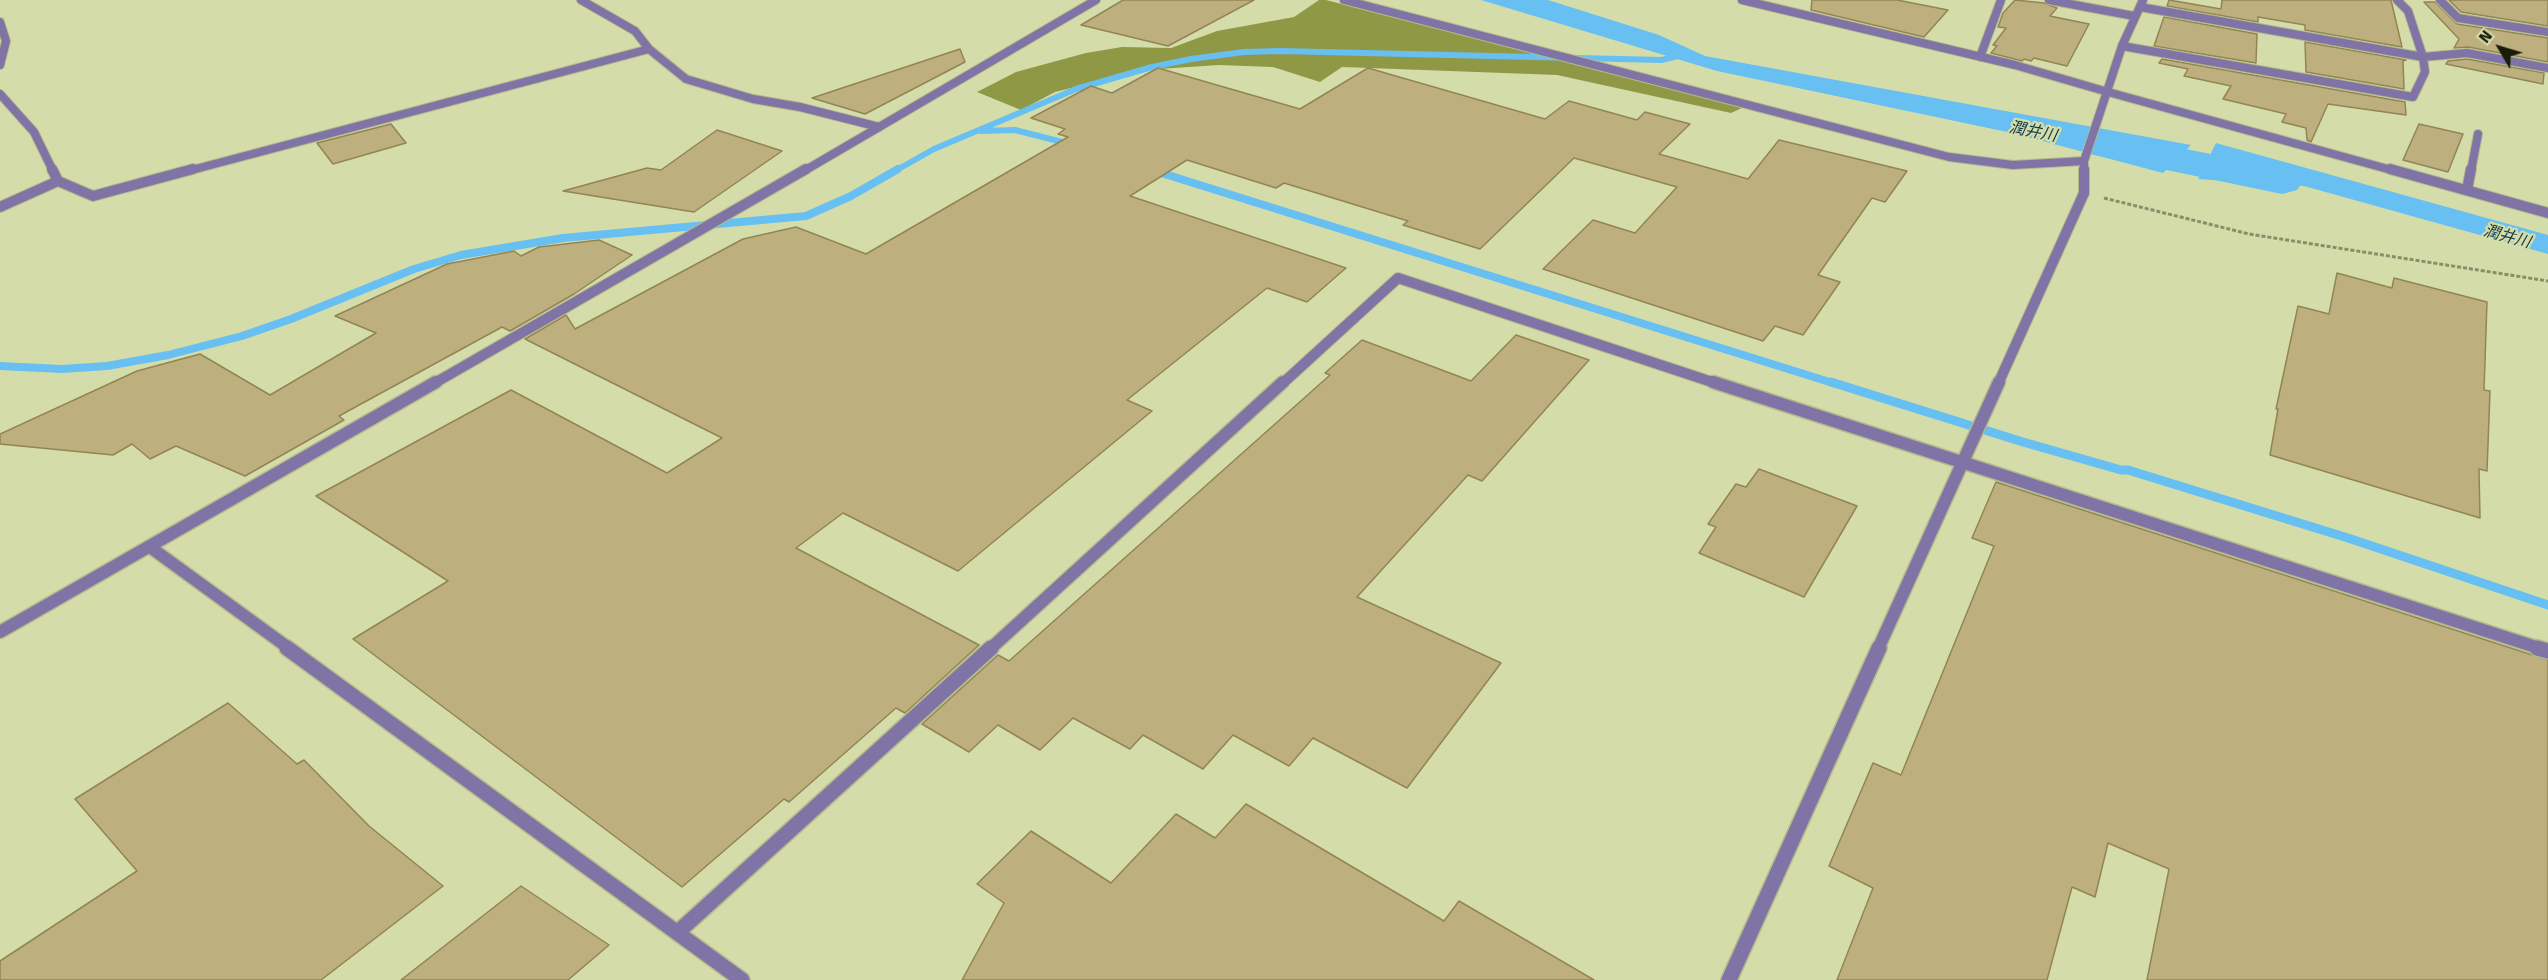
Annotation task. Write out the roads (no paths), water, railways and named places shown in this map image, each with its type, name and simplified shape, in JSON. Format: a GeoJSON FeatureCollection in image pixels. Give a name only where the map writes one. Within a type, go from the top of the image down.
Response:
{"type":"FeatureCollection","features":[{"type":"Feature","properties":{"kind":"street"},"geometry":{"type":"LineString","coordinates":[[581,0],[635,31],[649,49],[687,79],[753,99],[800,107],[879,127]]}},
{"type":"Feature","properties":{"kind":"street"},"geometry":{"type":"LineString","coordinates":[[0,632],[1096,0]]}},
{"type":"Feature","properties":{"kind":"street"},"geometry":{"type":"LineString","coordinates":[[1344,0],[1948,157],[2013,165],[2084,161]]}},
{"type":"Feature","properties":{"kind":"street"},"geometry":{"type":"LineString","coordinates":[[1742,0],[1980,57],[2548,213]]}},
{"type":"Feature","properties":{"kind":"street"},"geometry":{"type":"LineString","coordinates":[[1980,57],[2001,0]]}},
{"type":"Feature","properties":{"kind":"street"},"geometry":{"type":"LineString","coordinates":[[2049,0],[2134,16]]}},
{"type":"Feature","properties":{"kind":"street"},"geometry":{"type":"LineString","coordinates":[[2122,46],[2413,97],[2425,72],[2423,57],[2408,11],[2397,0]]}},
{"type":"Feature","properties":{"kind":"street"},"geometry":{"type":"LineString","coordinates":[[2440,0],[2458,18],[2548,32]]}},
{"type":"Feature","properties":{"kind":"street"},"geometry":{"type":"LineString","coordinates":[[1729,980],[2084,188],[2084,161],[2122,46],[2141,4],[2423,57],[2467,53],[2548,68]]}},
{"type":"Feature","properties":{"kind":"street"},"geometry":{"type":"LineString","coordinates":[[0,22],[6,41],[0,65]]}},
{"type":"Feature","properties":{"kind":"street"},"geometry":{"type":"LineString","coordinates":[[0,94],[34,132],[58,181],[93,196],[649,49]]}},
{"type":"Feature","properties":{"kind":"street"},"geometry":{"type":"LineString","coordinates":[[2467,190],[2478,134]]}},
{"type":"Feature","properties":{"kind":"street"},"geometry":{"type":"LineString","coordinates":[[0,207],[58,181]]}},
{"type":"Feature","properties":{"kind":"street"},"geometry":{"type":"LineString","coordinates":[[678,932],[1398,278],[1962,464],[2548,651]]}},
{"type":"Feature","properties":{"kind":"street"},"geometry":{"type":"LineString","coordinates":[[150,547],[741,980]]}},
{"type":"Feature","properties":{"kind":"water"},"geometry":{"type":"Polygon","coordinates":[[[1481,0],[1548,0],[1659,35],[1705,56],[2191,145],[2163,173],[2012,133],[1717,71],[1481,0]]]}},
{"type":"Feature","properties":{"kind":"water"},"geometry":{"type":"Polygon","coordinates":[[[2216,143],[2548,235],[2548,254],[2304,186],[2198,179],[2216,143]]]}},
{"type":"Feature","properties":{"kind":"waterway"},"geometry":{"type":"LineString","coordinates":[[895,171],[934,149],[1076,89],[1152,67],[1191,59],[1244,52],[1280,51],[1662,60],[1681,55]]}},
{"type":"Feature","properties":{"kind":"waterway"},"geometry":{"type":"LineString","coordinates":[[981,131],[1015,130],[1070,144]]}},
{"type":"Feature","properties":{"kind":"waterway","name":"潤井川"},"geometry":{"type":"LineString","coordinates":[[2099,144],[2282,181]]}},
{"type":"Feature","properties":{"kind":"waterway"},"geometry":{"type":"LineString","coordinates":[[0,366],[62,369],[107,366],[168,355],[242,336],[291,319],[414,269],[461,255],[563,238],[806,216],[851,196],[898,169]]}},
{"type":"Feature","properties":{"kind":"waterway"},"geometry":{"type":"LineString","coordinates":[[1155,171],[1836,384]]}},
{"type":"Feature","properties":{"kind":"waterway"},"geometry":{"type":"LineString","coordinates":[[1831,382],[2023,442],[2121,470],[2128,470],[2348,538],[2548,605]]}}]}
